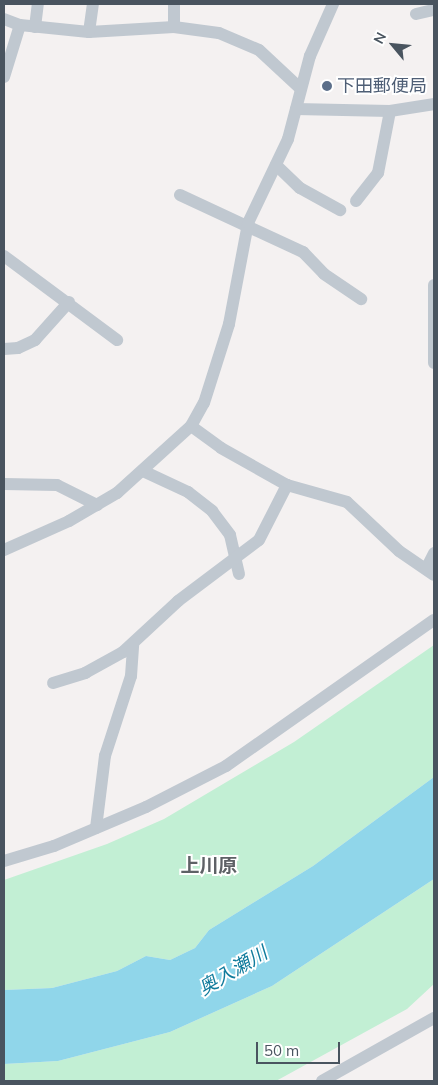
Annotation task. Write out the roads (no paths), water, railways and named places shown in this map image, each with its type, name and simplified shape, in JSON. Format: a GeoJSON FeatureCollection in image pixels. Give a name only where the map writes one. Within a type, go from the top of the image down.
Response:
{"type":"FeatureCollection","features":[{"type":"Feature","properties":{"kind":"street"},"geometry":{"type":"LineString","coordinates":[[35,27],[38,4]]}},
{"type":"Feature","properties":{"kind":"street"},"geometry":{"type":"LineString","coordinates":[[89,32],[93,4]]}},
{"type":"Feature","properties":{"kind":"street"},"geometry":{"type":"LineString","coordinates":[[174,4],[174,27]]}},
{"type":"Feature","properties":{"kind":"street"},"geometry":{"type":"LineString","coordinates":[[4,550],[97,505],[143,471],[191,426],[204,403],[229,324],[248,223],[276,166],[296,109],[310,56],[333,4]]}},
{"type":"Feature","properties":{"kind":"street"},"geometry":{"type":"LineString","coordinates":[[416,14],[434,10]]}},
{"type":"Feature","properties":{"kind":"street"},"geometry":{"type":"LineString","coordinates":[[4,19],[20,25],[89,32],[174,27],[219,33],[247,43],[301,89]]}},
{"type":"Feature","properties":{"kind":"street"},"geometry":{"type":"LineString","coordinates":[[4,77],[20,25]]}},
{"type":"Feature","properties":{"kind":"street"},"geometry":{"type":"LineString","coordinates":[[296,109],[390,111],[434,104]]}},
{"type":"Feature","properties":{"kind":"street"},"geometry":{"type":"LineString","coordinates":[[356,201],[378,173],[390,111]]}},
{"type":"Feature","properties":{"kind":"street"},"geometry":{"type":"LineString","coordinates":[[276,166],[300,188],[340,210]]}},
{"type":"Feature","properties":{"kind":"street"},"geometry":{"type":"LineString","coordinates":[[180,194],[234,221],[248,223],[303,252],[318,269],[362,299]]}},
{"type":"Feature","properties":{"kind":"street"},"geometry":{"type":"LineString","coordinates":[[4,256],[69,302],[117,340]]}},
{"type":"Feature","properties":{"kind":"street"},"geometry":{"type":"LineString","coordinates":[[434,285],[434,363]]}},
{"type":"Feature","properties":{"kind":"street"},"geometry":{"type":"LineString","coordinates":[[4,349],[18,348],[35,340],[69,302]]}},
{"type":"Feature","properties":{"kind":"street"},"geometry":{"type":"LineString","coordinates":[[191,426],[221,448],[287,485],[347,502],[399,551],[430,572],[434,553]]}},
{"type":"Feature","properties":{"kind":"street"},"geometry":{"type":"LineString","coordinates":[[143,471],[188,492],[212,511],[230,535],[239,574]]}},
{"type":"Feature","properties":{"kind":"street"},"geometry":{"type":"LineString","coordinates":[[4,484],[57,485],[97,505]]}},
{"type":"Feature","properties":{"kind":"street"},"geometry":{"type":"LineString","coordinates":[[53,683],[85,673],[133,645],[178,600],[265,532],[287,485]]}},
{"type":"Feature","properties":{"kind":"street"},"geometry":{"type":"LineString","coordinates":[[4,861],[96,828],[226,766],[434,620]]}},
{"type":"Feature","properties":{"kind":"street"},"geometry":{"type":"LineString","coordinates":[[96,828],[105,756],[131,676],[133,645]]}},
{"type":"Feature","properties":{"kind":"street"},"geometry":{"type":"LineString","coordinates":[[322,1081],[434,1018]]}},
{"type":"Feature","properties":{"kind":"water","name":"奥入瀬川"},"geometry":{"type":"Polygon","coordinates":[[[434,777],[434,879],[272,986],[170,1032],[58,1061],[4,1064],[4,990],[52,988],[117,971],[146,956],[170,960],[195,948],[209,930],[313,866],[434,777]]]}},
{"type":"Feature","properties":{"kind":"place","name":"下田郵便局"},"geometry":{"type":"Point","coordinates":[327,86]}},
{"type":"Feature","properties":{"kind":"district","name":"上川原"},"geometry":{"type":"Point","coordinates":[209,866]}}]}
